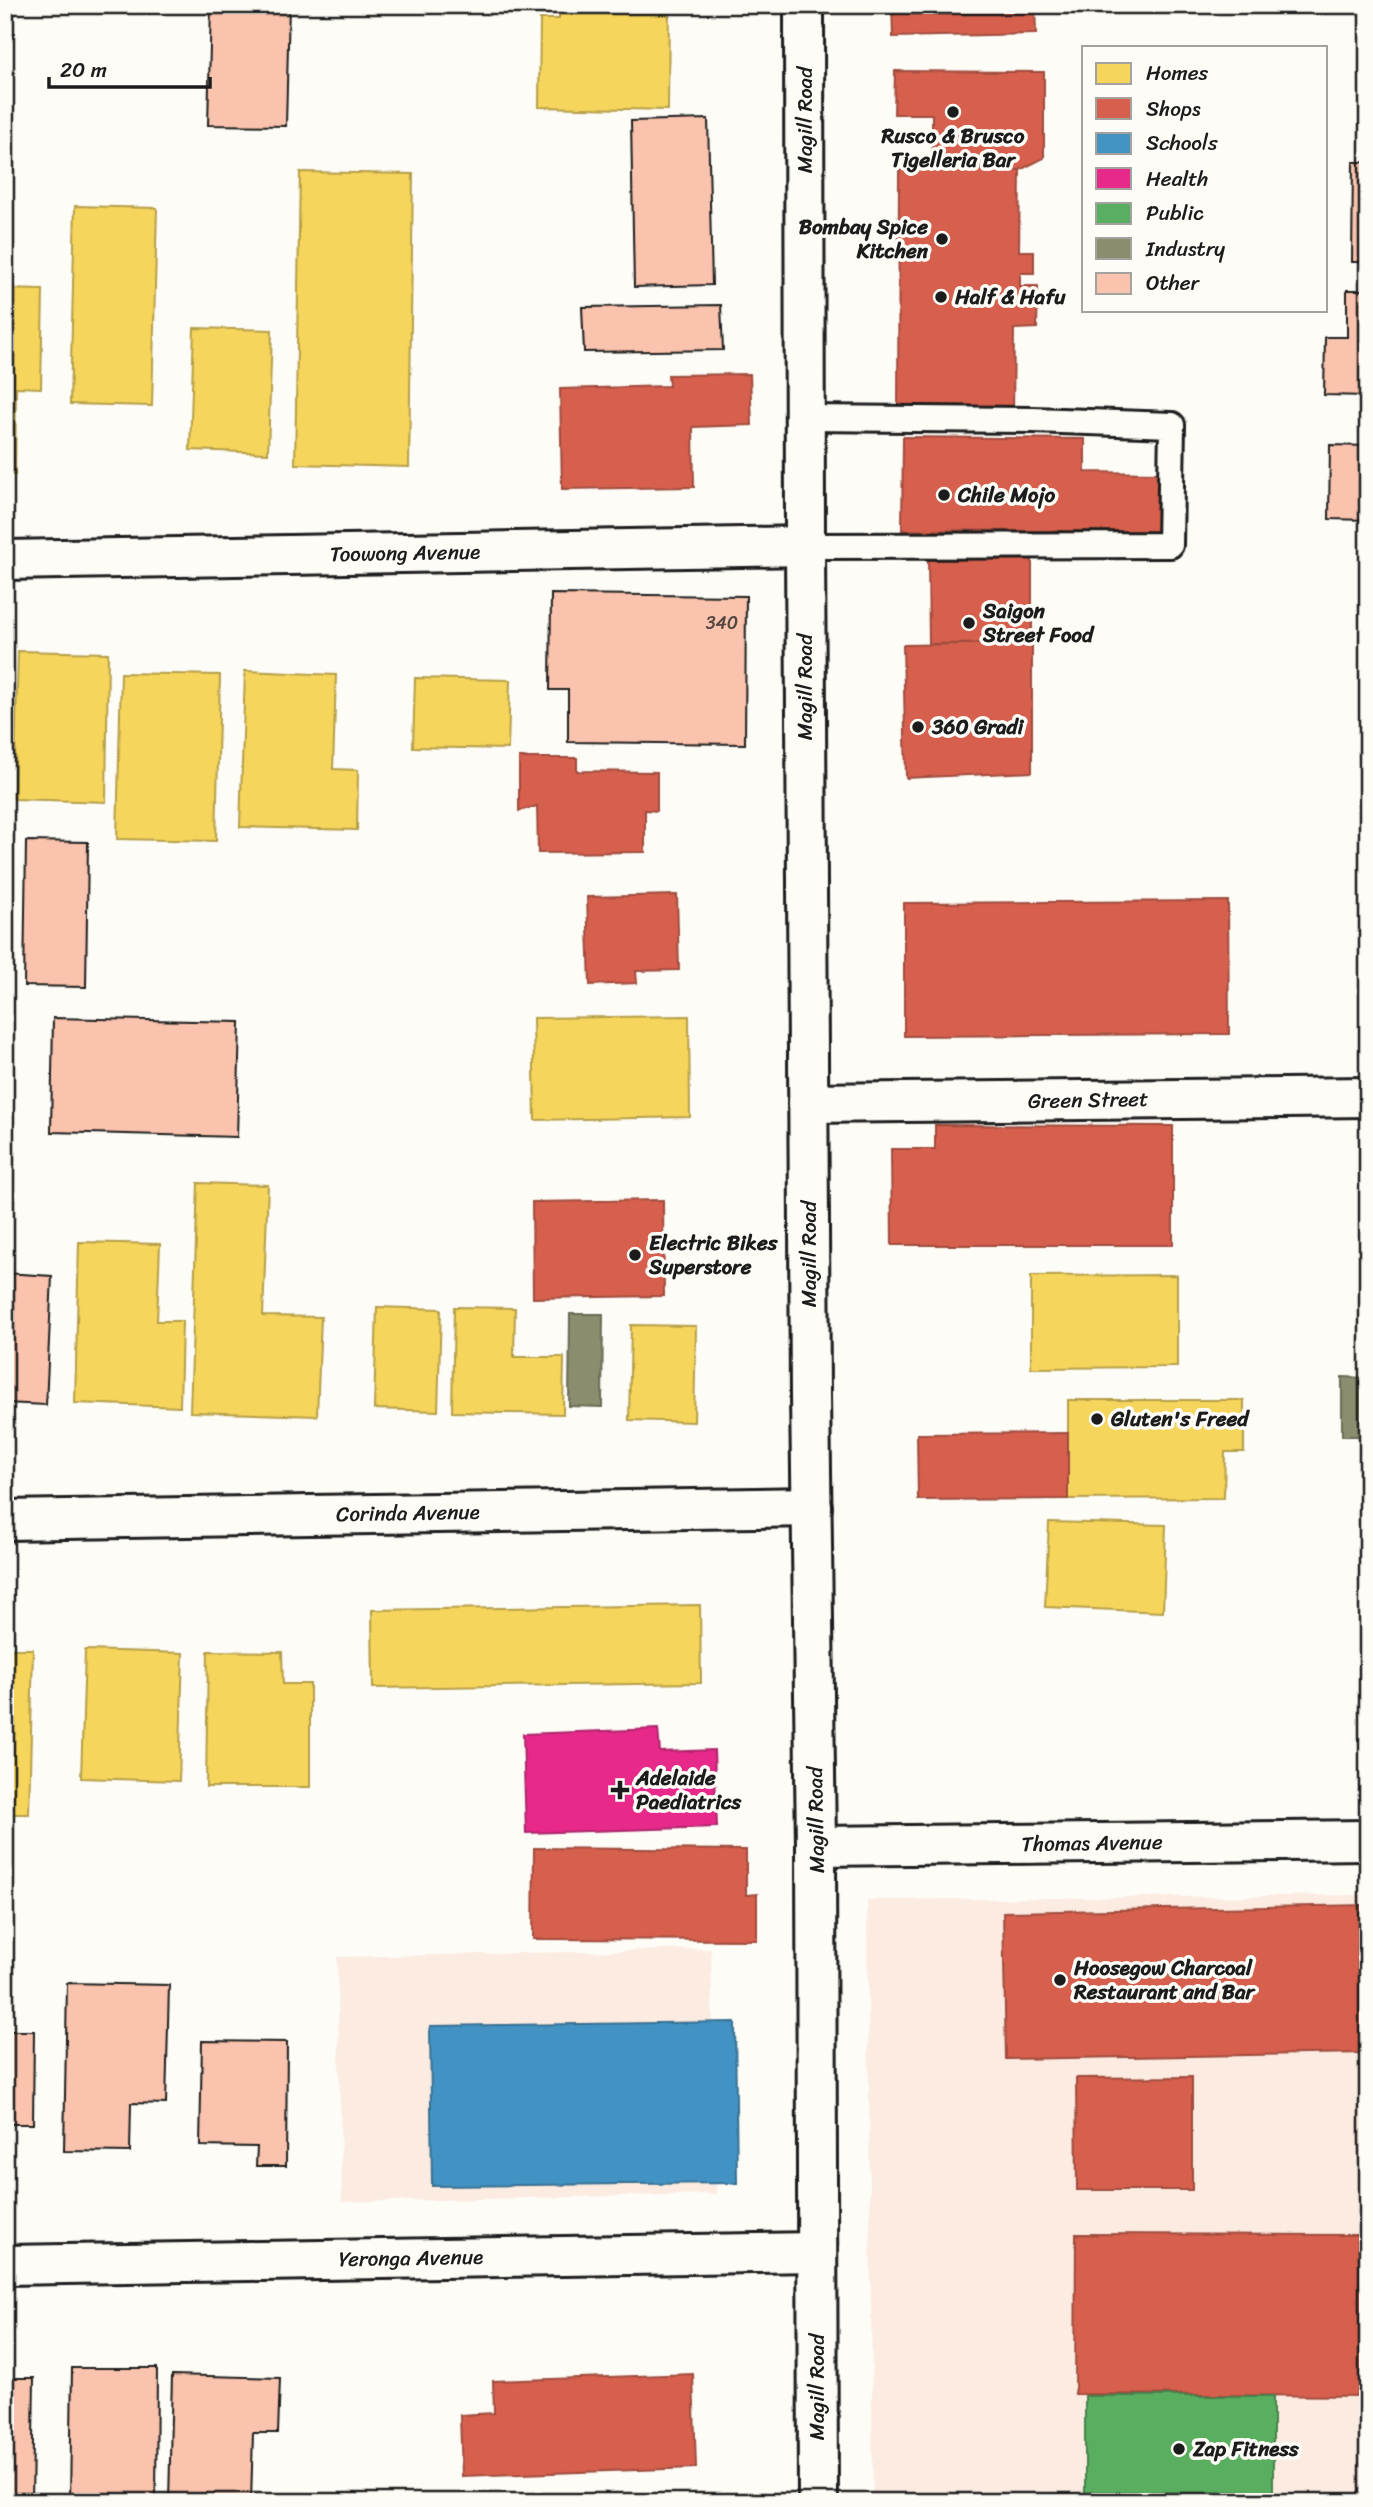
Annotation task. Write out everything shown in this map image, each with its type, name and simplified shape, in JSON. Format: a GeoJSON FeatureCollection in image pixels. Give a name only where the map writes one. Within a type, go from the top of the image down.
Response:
{"type":"FeatureCollection","features":[{"type":"Feature","properties":{"kind":"street","name":"Magill Road"},"geometry":{"type":"LineString","coordinates":[[804,5],[804,546],[816,1846],[818,2502]]}},
{"type":"Feature","properties":{"kind":"street","name":"Toowong Avenue"},"geometry":{"type":"LineString","coordinates":[[5,561],[804,546]]}},
{"type":"Feature","properties":{"kind":"street","name":"Green Street"},"geometry":{"type":"LineString","coordinates":[[808,1103],[1368,1097]]}},
{"type":"Feature","properties":{"kind":"street","name":"Corinda Avenue"},"geometry":{"type":"LineString","coordinates":[[5,1520],[811,1507]]}},
{"type":"Feature","properties":{"kind":"street","name":"Thomas Avenue"},"geometry":{"type":"LineString","coordinates":[[816,1846],[1368,1840]]}},
{"type":"Feature","properties":{"kind":"street","name":"Yeronga Avenue"},"geometry":{"type":"LineString","coordinates":[[5,2264],[816,2252]]}},
{"type":"Feature","properties":{"kind":"lane"},"geometry":{"type":"LineString","coordinates":[[804,546],[1170,545],[1172,425],[1033,420],[805,418]]}},
{"type":"Feature","properties":{"kind":"shaded area"},"geometry":{"type":"Polygon","coordinates":[[[1368,1895],[1368,2502],[873,2502],[867,1900],[1368,1895]]]}},
{"type":"Feature","properties":{"kind":"shaded area"},"geometry":{"type":"Polygon","coordinates":[[[711,1949],[716,2194],[342,2202],[337,1957],[711,1949]]]}},
{"type":"Feature","properties":{"kind":"building: Homes"},"geometry":{"type":"Polygon","coordinates":[[[559,5],[669,5],[668,110],[539,107],[540,19],[559,19],[559,5]]]}},
{"type":"Feature","properties":{"kind":"building: Homes"},"geometry":{"type":"Polygon","coordinates":[[[300,172],[413,174],[409,467],[295,464],[300,172]]]}},
{"type":"Feature","properties":{"kind":"building: Homes"},"geometry":{"type":"Polygon","coordinates":[[[75,206],[157,208],[152,406],[70,404],[75,206]]]}},
{"type":"Feature","properties":{"kind":"building: Homes"},"geometry":{"type":"Polygon","coordinates":[[[5,289],[43,290],[41,388],[16,387],[15,475],[5,475],[5,289]]]}},
{"type":"Feature","properties":{"kind":"building: Homes"},"geometry":{"type":"Polygon","coordinates":[[[194,328],[272,330],[268,453],[190,450],[194,328]]]}},
{"type":"Feature","properties":{"kind":"building: Homes"},"geometry":{"type":"Polygon","coordinates":[[[18,651],[108,653],[106,802],[14,799],[18,651]]]}},
{"type":"Feature","properties":{"kind":"building: Homes"},"geometry":{"type":"Polygon","coordinates":[[[245,671],[336,675],[333,769],[358,770],[357,830],[240,827],[245,671]]]}},
{"type":"Feature","properties":{"kind":"building: Homes"},"geometry":{"type":"Polygon","coordinates":[[[121,673],[220,675],[216,841],[117,839],[121,673]]]}},
{"type":"Feature","properties":{"kind":"building: Homes"},"geometry":{"type":"Polygon","coordinates":[[[415,678],[510,680],[508,749],[413,747],[415,678]]]}},
{"type":"Feature","properties":{"kind":"building: Homes"},"geometry":{"type":"Polygon","coordinates":[[[689,1016],[690,1117],[535,1120],[533,1018],[689,1016]]]}},
{"type":"Feature","properties":{"kind":"building: Homes"},"geometry":{"type":"Polygon","coordinates":[[[198,1183],[268,1185],[263,1316],[321,1317],[317,1416],[190,1412],[198,1183]]]}},
{"type":"Feature","properties":{"kind":"building: Homes"},"geometry":{"type":"Polygon","coordinates":[[[79,1242],[160,1244],[157,1321],[182,1321],[180,1407],[75,1403],[79,1242]]]}},
{"type":"Feature","properties":{"kind":"building: Homes"},"geometry":{"type":"Polygon","coordinates":[[[1177,1275],[1177,1367],[1031,1368],[1031,1276],[1177,1275]]]}},
{"type":"Feature","properties":{"kind":"building: Homes"},"geometry":{"type":"Polygon","coordinates":[[[377,1307],[441,1309],[438,1411],[374,1409],[377,1307]]]}},
{"type":"Feature","properties":{"kind":"building: Homes"},"geometry":{"type":"Polygon","coordinates":[[[454,1307],[515,1308],[514,1357],[564,1357],[563,1414],[452,1412],[454,1307]]]}},
{"type":"Feature","properties":{"kind":"building: Homes"},"geometry":{"type":"Polygon","coordinates":[[[631,1325],[696,1326],[694,1422],[629,1420],[631,1325]]]}},
{"type":"Feature","properties":{"kind":"building: Homes"},"geometry":{"type":"Polygon","coordinates":[[[1068,1400],[1244,1400],[1244,1452],[1225,1452],[1224,1498],[1068,1499],[1068,1400]]]}},
{"type":"Feature","properties":{"kind":"building: Homes"},"geometry":{"type":"Polygon","coordinates":[[[1049,1522],[1166,1525],[1163,1612],[1045,1607],[1049,1522]]]}},
{"type":"Feature","properties":{"kind":"building: Homes"},"geometry":{"type":"Polygon","coordinates":[[[700,1605],[701,1683],[373,1688],[372,1610],[700,1605]]]}},
{"type":"Feature","properties":{"kind":"building: Homes"},"geometry":{"type":"Polygon","coordinates":[[[5,1649],[33,1649],[29,1814],[5,1814],[5,1649]]]}},
{"type":"Feature","properties":{"kind":"building: Homes"},"geometry":{"type":"Polygon","coordinates":[[[85,1650],[183,1653],[179,1781],[81,1778],[85,1650]]]}},
{"type":"Feature","properties":{"kind":"building: Homes"},"geometry":{"type":"Polygon","coordinates":[[[208,1651],[282,1652],[283,1684],[310,1684],[310,1787],[206,1787],[208,1651]]]}},
{"type":"Feature","properties":{"kind":"building: Shops"},"geometry":{"type":"Polygon","coordinates":[[[892,5],[1035,5],[1036,34],[893,37],[892,5]]]}},
{"type":"Feature","properties":{"kind":"building: Shops"},"geometry":{"type":"Polygon","coordinates":[[[895,71],[1044,72],[1044,158],[1020,170],[899,170],[899,163],[932,163],[932,114],[894,114],[895,71]]]}},
{"type":"Feature","properties":{"kind":"building: Shops"},"geometry":{"type":"Polygon","coordinates":[[[899,170],[1020,170],[1019,251],[1034,251],[1034,273],[1020,273],[1020,286],[1038,286],[1037,328],[1014,329],[1013,414],[898,414],[899,170]]]}},
{"type":"Feature","properties":{"kind":"building: Shops"},"geometry":{"type":"Polygon","coordinates":[[[750,374],[752,425],[693,427],[694,487],[562,489],[560,389],[669,386],[668,375],[750,374]]]}},
{"type":"Feature","properties":{"kind":"building: Shops"},"geometry":{"type":"Polygon","coordinates":[[[903,437],[1085,439],[1085,472],[1160,473],[1161,532],[902,530],[903,437]]]}},
{"type":"Feature","properties":{"kind":"building: Shops"},"geometry":{"type":"Polygon","coordinates":[[[1032,558],[1032,643],[929,644],[928,560],[1032,558]]]}},
{"type":"Feature","properties":{"kind":"building: Shops"},"geometry":{"type":"Polygon","coordinates":[[[1032,643],[1032,772],[906,778],[903,645],[1032,643]]]}},
{"type":"Feature","properties":{"kind":"building: Shops"},"geometry":{"type":"Polygon","coordinates":[[[519,758],[577,758],[577,771],[657,772],[657,811],[645,810],[645,852],[538,853],[537,806],[519,811],[519,758]]]}},
{"type":"Feature","properties":{"kind":"building: Shops"},"geometry":{"type":"Polygon","coordinates":[[[677,895],[679,970],[636,971],[637,983],[590,985],[587,897],[677,895]]]}},
{"type":"Feature","properties":{"kind":"building: Shops"},"geometry":{"type":"Polygon","coordinates":[[[1228,901],[1229,1034],[904,1036],[904,903],[1228,901]]]}},
{"type":"Feature","properties":{"kind":"building: Shops"},"geometry":{"type":"Polygon","coordinates":[[[935,1125],[1173,1126],[1173,1245],[892,1245],[891,1149],[935,1149],[935,1125]]]}},
{"type":"Feature","properties":{"kind":"building: Shops"},"geometry":{"type":"Polygon","coordinates":[[[663,1200],[664,1296],[533,1298],[532,1202],[663,1200]]]}},
{"type":"Feature","properties":{"kind":"building: Shops"},"geometry":{"type":"Polygon","coordinates":[[[1068,1433],[1068,1499],[918,1500],[917,1434],[1068,1433]]]}},
{"type":"Feature","properties":{"kind":"building: Shops"},"geometry":{"type":"Polygon","coordinates":[[[534,1848],[746,1850],[746,1895],[757,1894],[757,1940],[533,1939],[534,1848]]]}},
{"type":"Feature","properties":{"kind":"building: Shops"},"geometry":{"type":"Polygon","coordinates":[[[1368,1905],[1368,2053],[1006,2059],[1003,1912],[1368,1905]]]}},
{"type":"Feature","properties":{"kind":"building: Shops"},"geometry":{"type":"Polygon","coordinates":[[[1192,2077],[1192,2190],[1077,2190],[1076,2078],[1192,2077]]]}},
{"type":"Feature","properties":{"kind":"building: Shops"},"geometry":{"type":"Polygon","coordinates":[[[1076,2234],[1368,2235],[1368,2396],[1075,2394],[1076,2234]]]}},
{"type":"Feature","properties":{"kind":"building: Shops"},"geometry":{"type":"Polygon","coordinates":[[[693,2374],[696,2468],[462,2476],[460,2415],[494,2413],[493,2381],[693,2374]]]}},
{"type":"Feature","properties":{"kind":"building: Shops"},"geometry":{"type":"Polygon","coordinates":[[[592,2497],[676,2498],[676,2502],[592,2502],[592,2497]]]}},
{"type":"Feature","properties":{"kind":"building: Schools"},"geometry":{"type":"Polygon","coordinates":[[[735,2022],[737,2183],[432,2186],[430,2026],[735,2022]]]}},
{"type":"Feature","properties":{"kind":"building: Health","name":"Adelaide Paediatrics"},"geometry":{"type":"Polygon","coordinates":[[[658,1729],[660,1752],[714,1750],[717,1827],[526,1833],[523,1734],[658,1729]]]}},
{"type":"Feature","properties":{"kind":"building: Public","name":"Zap Fitness"},"geometry":{"type":"Polygon","coordinates":[[[1085,2396],[1273,2396],[1273,2502],[1085,2502],[1085,2396]]]}},
{"type":"Feature","properties":{"kind":"building: Industry"},"geometry":{"type":"Polygon","coordinates":[[[570,1314],[603,1314],[602,1407],[569,1406],[570,1314]]]}},
{"type":"Feature","properties":{"kind":"building: Industry"},"geometry":{"type":"Polygon","coordinates":[[[1342,1377],[1368,1378],[1368,1436],[1342,1436],[1342,1377]]]}},
{"type":"Feature","properties":{"kind":"building: Other"},"geometry":{"type":"Polygon","coordinates":[[[211,5],[289,5],[286,126],[208,125],[211,5]]]}},
{"type":"Feature","properties":{"kind":"building: Other"},"geometry":{"type":"Polygon","coordinates":[[[708,119],[712,285],[634,287],[631,121],[708,119]]]}},
{"type":"Feature","properties":{"kind":"building: Other"},"geometry":{"type":"Polygon","coordinates":[[[1353,162],[1368,162],[1368,262],[1352,262],[1353,162]]]}},
{"type":"Feature","properties":{"kind":"building: Other"},"geometry":{"type":"Polygon","coordinates":[[[1347,290],[1368,290],[1368,396],[1324,395],[1325,337],[1347,337],[1347,290]]]}},
{"type":"Feature","properties":{"kind":"building: Other"},"geometry":{"type":"Polygon","coordinates":[[[721,305],[723,350],[584,352],[582,307],[721,305]]]}},
{"type":"Feature","properties":{"kind":"building: Other"},"geometry":{"type":"Polygon","coordinates":[[[1330,445],[1368,446],[1368,520],[1329,519],[1330,445]]]}},
{"type":"Feature","properties":{"kind":"building: Other"},"geometry":{"type":"Polygon","coordinates":[[[551,594],[746,596],[745,744],[568,742],[568,690],[550,690],[551,594]]]}},
{"type":"Feature","properties":{"kind":"building: Other"},"geometry":{"type":"Polygon","coordinates":[[[26,841],[88,842],[86,987],[24,986],[26,841]]]}},
{"type":"Feature","properties":{"kind":"building: Other"},"geometry":{"type":"Polygon","coordinates":[[[53,1018],[240,1022],[237,1137],[51,1132],[53,1018]]]}},
{"type":"Feature","properties":{"kind":"building: Other"},"geometry":{"type":"Polygon","coordinates":[[[5,1273],[52,1276],[46,1405],[5,1403],[5,1273]]]}},
{"type":"Feature","properties":{"kind":"building: Other"},"geometry":{"type":"Polygon","coordinates":[[[67,1983],[169,1985],[166,2104],[131,2103],[130,2152],[64,2151],[67,1983]]]}},
{"type":"Feature","properties":{"kind":"building: Other"},"geometry":{"type":"Polygon","coordinates":[[[5,2031],[34,2031],[33,2124],[5,2124],[5,2031]]]}},
{"type":"Feature","properties":{"kind":"building: Other"},"geometry":{"type":"Polygon","coordinates":[[[202,2041],[287,2042],[286,2166],[256,2166],[257,2147],[200,2146],[202,2041]]]}},
{"type":"Feature","properties":{"kind":"building: Other"},"geometry":{"type":"Polygon","coordinates":[[[72,2368],[157,2368],[156,2502],[70,2502],[72,2368]]]}},
{"type":"Feature","properties":{"kind":"building: Other"},"geometry":{"type":"Polygon","coordinates":[[[172,2375],[280,2378],[278,2433],[253,2433],[251,2502],[169,2502],[172,2375]]]}},
{"type":"Feature","properties":{"kind":"building: Other"},"geometry":{"type":"Polygon","coordinates":[[[5,2378],[34,2378],[32,2502],[5,2502],[5,2378]]]}},
{"type":"Feature","properties":{"kind":"place","name":"Rusco & Brusco Tigelleria Bar"},"geometry":{"type":"Point","coordinates":[953,112]}},
{"type":"Feature","properties":{"kind":"place","name":"Bombay Spice Kitchen"},"geometry":{"type":"Point","coordinates":[942,239]}},
{"type":"Feature","properties":{"kind":"place","name":"Half & Hafu"},"geometry":{"type":"Point","coordinates":[941,297]}},
{"type":"Feature","properties":{"kind":"place","name":"Chile Mojo"},"geometry":{"type":"Point","coordinates":[944,495]}},
{"type":"Feature","properties":{"kind":"place","name":"Saigon Street Food"},"geometry":{"type":"Point","coordinates":[969,623]}},
{"type":"Feature","properties":{"kind":"place","name":"360 Gradi"},"geometry":{"type":"Point","coordinates":[918,727]}},
{"type":"Feature","properties":{"kind":"place","name":"Electric Bikes Superstore"},"geometry":{"type":"Point","coordinates":[635,1255]}},
{"type":"Feature","properties":{"kind":"place","name":"Gluten's Freed"},"geometry":{"type":"Point","coordinates":[1097,1419]}},
{"type":"Feature","properties":{"kind":"place","name":"Adelaide Paediatrics"},"geometry":{"type":"Point","coordinates":[620,1790]}},
{"type":"Feature","properties":{"kind":"place","name":"Hoosegow Charcoal Restaurant and Bar"},"geometry":{"type":"Point","coordinates":[1060,1980]}},
{"type":"Feature","properties":{"kind":"place","name":"Zap Fitness"},"geometry":{"type":"Point","coordinates":[1179,2449]}}]}
